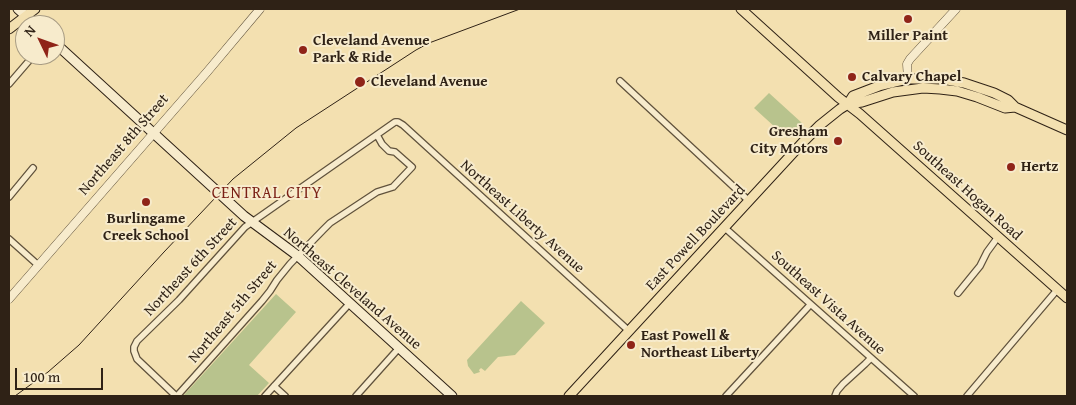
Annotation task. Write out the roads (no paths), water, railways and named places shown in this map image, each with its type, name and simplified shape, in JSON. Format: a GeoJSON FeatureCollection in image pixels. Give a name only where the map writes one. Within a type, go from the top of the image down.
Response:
{"type":"FeatureCollection","features":[{"type":"Feature","properties":{"kind":"main road","name":"Southeast Hogan Road"},"geometry":{"type":"LineString","coordinates":[[741,9],[1067,298]]}},
{"type":"Feature","properties":{"kind":"main road","name":"Northeast Cleveland Avenue"},"geometry":{"type":"LineString","coordinates":[[65,51],[252,222],[298,256],[448,395]]}},
{"type":"Feature","properties":{"kind":"main road","name":"East Powell Boulevard"},"geometry":{"type":"LineString","coordinates":[[848,104],[852,96],[868,89],[908,79],[941,84],[1005,108],[1015,107],[1067,130]]}},
{"type":"Feature","properties":{"kind":"main road","name":"East Powell Boulevard"},"geometry":{"type":"LineString","coordinates":[[569,396],[815,129],[848,104],[862,102],[906,89],[941,84]]}},
{"type":"Feature","properties":{"kind":"street","name":"Northeast 8th Street"},"geometry":{"type":"LineString","coordinates":[[9,299],[260,9]]}},
{"type":"Feature","properties":{"kind":"street"},"geometry":{"type":"LineString","coordinates":[[908,79],[907,64],[910,59],[956,9]]}},
{"type":"Feature","properties":{"kind":"street"},"geometry":{"type":"LineString","coordinates":[[9,84],[25,65]]}},
{"type":"Feature","properties":{"kind":"street"},"geometry":{"type":"LineString","coordinates":[[620,81],[749,201]]}},
{"type":"Feature","properties":{"kind":"street","name":"Northeast 6th Street"},"geometry":{"type":"LineString","coordinates":[[176,396],[137,359],[134,347],[138,341],[179,300],[245,227],[398,122]]}},
{"type":"Feature","properties":{"kind":"street","name":"Northeast Liberty Avenue"},"geometry":{"type":"LineString","coordinates":[[398,122],[629,331]]}},
{"type":"Feature","properties":{"kind":"street","name":"Northeast 5th Street"},"geometry":{"type":"LineString","coordinates":[[176,396],[262,301],[281,275],[330,223],[377,192],[393,187],[412,167],[395,152],[389,151],[377,135]]}},
{"type":"Feature","properties":{"kind":"street"},"geometry":{"type":"LineString","coordinates":[[9,197],[33,168]]}},
{"type":"Feature","properties":{"kind":"street","name":"Southeast Vista Avenue"},"geometry":{"type":"LineString","coordinates":[[724,228],[911,395]]}},
{"type":"Feature","properties":{"kind":"street"},"geometry":{"type":"LineString","coordinates":[[958,293],[980,266],[998,237]]}},
{"type":"Feature","properties":{"kind":"street"},"geometry":{"type":"LineString","coordinates":[[9,239],[38,265]]}},
{"type":"Feature","properties":{"kind":"street"},"geometry":{"type":"LineString","coordinates":[[967,396],[1057,290]]}},
{"type":"Feature","properties":{"kind":"street"},"geometry":{"type":"LineString","coordinates":[[265,396],[350,303]]}},
{"type":"Feature","properties":{"kind":"street"},"geometry":{"type":"LineString","coordinates":[[726,396],[810,305]]}},
{"type":"Feature","properties":{"kind":"street"},"geometry":{"type":"LineString","coordinates":[[356,396],[399,348]]}},
{"type":"Feature","properties":{"kind":"street"},"geometry":{"type":"LineString","coordinates":[[835,396],[843,384],[871,358]]}},
{"type":"Feature","properties":{"kind":"street"},"geometry":{"type":"LineString","coordinates":[[274,386],[285,396]]}},
{"type":"Feature","properties":{"kind":"tram line"},"geometry":{"type":"LineString","coordinates":[[15,396],[48,372],[79,345],[233,179],[296,128],[429,43],[520,9]]}},
{"type":"Feature","properties":{"kind":"place","name":"Miller Paint"},"geometry":{"type":"Point","coordinates":[908,19]}},
{"type":"Feature","properties":{"kind":"place","name":"Cleveland Avenue Park & Ride"},"geometry":{"type":"Point","coordinates":[303,50]}},
{"type":"Feature","properties":{"kind":"place","name":"Calvary Chapel"},"geometry":{"type":"Point","coordinates":[852,77]}},
{"type":"Feature","properties":{"kind":"place","name":"Cleveland Avenue"},"geometry":{"type":"Point","coordinates":[360,82]}},
{"type":"Feature","properties":{"kind":"place","name":"Gresham City Motors"},"geometry":{"type":"Point","coordinates":[838,141]}},
{"type":"Feature","properties":{"kind":"place","name":"Hertz"},"geometry":{"type":"Point","coordinates":[1011,167]}},
{"type":"Feature","properties":{"kind":"place","name":"Burlingame Creek School"},"geometry":{"type":"Point","coordinates":[146,202]}},
{"type":"Feature","properties":{"kind":"place","name":"East Powell & Northeast Liberty"},"geometry":{"type":"Point","coordinates":[631,345]}},
{"type":"Feature","properties":{"kind":"district","name":"CENTRAL CITY"},"geometry":{"type":"Point","coordinates":[267,194]}}]}
